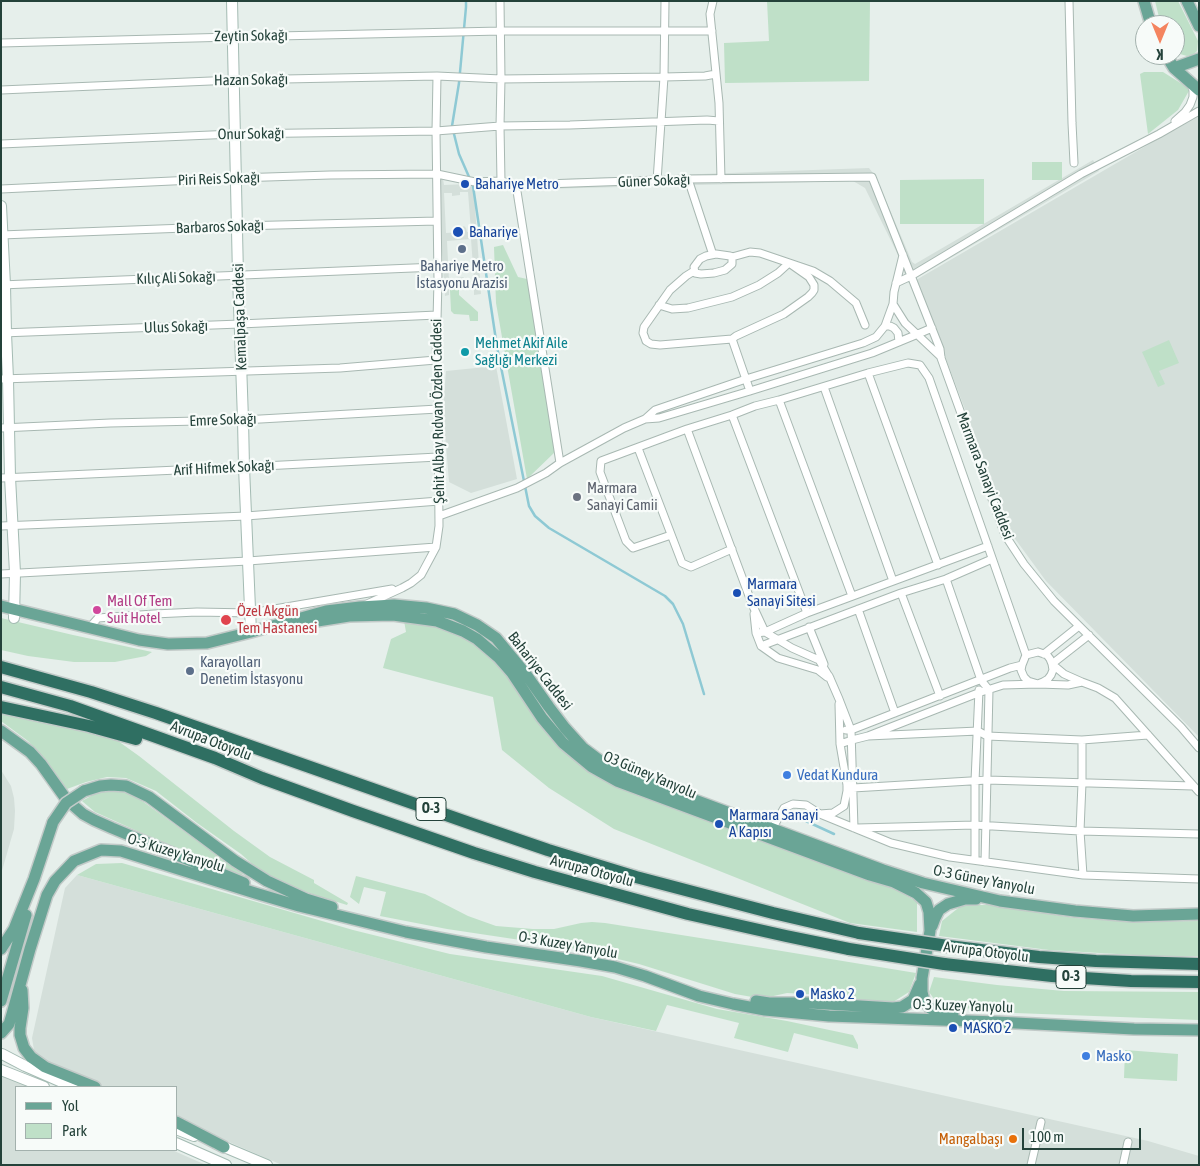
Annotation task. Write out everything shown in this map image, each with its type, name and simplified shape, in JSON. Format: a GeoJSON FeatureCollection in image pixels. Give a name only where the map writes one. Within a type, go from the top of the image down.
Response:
{"type":"FeatureCollection","features":[{"type":"Feature","properties":{"kind":"highway","name":"Avrupa Otoyolu"},"geometry":{"type":"LineString","coordinates":[[4,668],[91,692],[156,713],[472,824],[610,869],[690,892],[802,920],[859,933],[1039,957],[1096,961],[1199,964]]}},
{"type":"Feature","properties":{"kind":"highway","name":"Avrupa Otoyolu"},"geometry":{"type":"LineString","coordinates":[[1,686],[70,706],[188,748],[352,811],[474,853],[535,872],[688,914],[849,949],[944,964],[1011,972],[1131,981],[1199,982]]}},
{"type":"Feature","properties":{"kind":"highway"},"geometry":{"type":"LineString","coordinates":[[1,707],[126,735],[162,748],[230,765]]}},
{"type":"Feature","properties":{"kind":"main road","name":"Kemalpaşa Caddesi"},"geometry":{"type":"LineString","coordinates":[[232,1],[238,276],[251,632]]}},
{"type":"Feature","properties":{"kind":"main road"},"geometry":{"type":"LineString","coordinates":[[1144,1],[1148,15]]}},
{"type":"Feature","properties":{"kind":"main road"},"geometry":{"type":"LineString","coordinates":[[1187,1],[1199,26]]}},
{"type":"Feature","properties":{"kind":"main road"},"geometry":{"type":"LineString","coordinates":[[1174,68],[1199,59]]}},
{"type":"Feature","properties":{"kind":"main road"},"geometry":{"type":"LineString","coordinates":[[1172,65],[1195,87]]}},
{"type":"Feature","properties":{"kind":"main road"},"geometry":{"type":"LineString","coordinates":[[1,206],[6,477],[13,525],[15,573],[14,614],[1,614]]}},
{"type":"Feature","properties":{"kind":"main road","name":"Bahariye Caddesi"},"geometry":{"type":"LineString","coordinates":[[1,606],[14,614],[90,628],[139,640],[168,644],[207,643],[326,611],[360,607],[394,605],[426,608],[454,614],[477,625],[496,638],[525,672],[548,708],[564,728],[583,748],[611,768],[770,832]]}},
{"type":"Feature","properties":{"kind":"main road","name":"O3 Güney Yanyolu"},"geometry":{"type":"LineString","coordinates":[[14,614],[148,646],[180,650],[210,648],[314,621],[349,616],[393,615],[437,621],[478,639],[498,657],[542,718],[563,743],[592,767],[617,781],[770,832]]}},
{"type":"Feature","properties":{"kind":"main road"},"geometry":{"type":"LineString","coordinates":[[1,731],[30,752],[66,799],[74,807],[94,820],[299,906]]}},
{"type":"Feature","properties":{"kind":"main road","name":"O-3 Kuzey Yanyolu"},"geometry":{"type":"LineString","coordinates":[[34,879],[53,822],[66,803],[84,791],[100,786],[126,786],[149,797],[227,856],[267,881],[306,899],[357,915],[486,940],[583,954],[616,961],[718,993],[769,1003],[902,1007],[913,1000],[922,978]]}},
{"type":"Feature","properties":{"kind":"main road","name":"O-3 Güney Yanyolu"},"geometry":{"type":"LineString","coordinates":[[770,832],[923,883],[1000,901],[1133,916],[1199,914]]}},
{"type":"Feature","properties":{"kind":"main road","name":"O-3 Güney Yanyolu"},"geometry":{"type":"LineString","coordinates":[[770,832],[870,875],[894,882],[916,893],[926,902],[930,912],[930,931],[922,978]]}},
{"type":"Feature","properties":{"kind":"main road","name":"O-3 Kuzey Yanyolu"},"geometry":{"type":"LineString","coordinates":[[1,1033],[9,1024],[41,912],[48,895],[56,881],[74,861],[102,850],[121,851],[299,906],[406,932],[615,968],[645,976],[699,996],[765,1010],[829,1016],[1199,1030]]}},
{"type":"Feature","properties":{"kind":"main road"},"geometry":{"type":"LineString","coordinates":[[1,949],[14,929],[34,879]]}},
{"type":"Feature","properties":{"kind":"main road"},"geometry":{"type":"LineString","coordinates":[[1,1001],[30,901],[34,879]]}},
{"type":"Feature","properties":{"kind":"main road"},"geometry":{"type":"LineString","coordinates":[[930,931],[939,910],[948,904],[965,899],[1000,901]]}},
{"type":"Feature","properties":{"kind":"main road"},"geometry":{"type":"LineString","coordinates":[[922,978],[924,1000],[930,1008],[938,1012],[996,1022]]}},
{"type":"Feature","properties":{"kind":"main road"},"geometry":{"type":"LineString","coordinates":[[21,981],[23,1003],[20,1035],[24,1048],[31,1057],[45,1067],[92,1086]]}},
{"type":"Feature","properties":{"kind":"main road"},"geometry":{"type":"LineString","coordinates":[[2,1054],[71,1086]]}},
{"type":"Feature","properties":{"kind":"main road"},"geometry":{"type":"LineString","coordinates":[[1,1070],[41,1086]]}},
{"type":"Feature","properties":{"kind":"main road"},"geometry":{"type":"LineString","coordinates":[[178,1123],[224,1147]]}},
{"type":"Feature","properties":{"kind":"main road"},"geometry":{"type":"LineString","coordinates":[[178,1130],[267,1165]]}},
{"type":"Feature","properties":{"kind":"main road"},"geometry":{"type":"LineString","coordinates":[[178,1144],[226,1165]]}},
{"type":"Feature","properties":{"kind":"street"},"geometry":{"type":"LineString","coordinates":[[500,1],[501,181]]}},
{"type":"Feature","properties":{"kind":"street"},"geometry":{"type":"LineString","coordinates":[[657,181],[664,77],[665,1]]}},
{"type":"Feature","properties":{"kind":"street"},"geometry":{"type":"LineString","coordinates":[[713,1],[710,14],[719,103],[721,179]]}},
{"type":"Feature","properties":{"kind":"street"},"geometry":{"type":"LineString","coordinates":[[1069,1],[1074,163]]}},
{"type":"Feature","properties":{"kind":"street","name":"Zeytin Sokağı"},"geometry":{"type":"LineString","coordinates":[[1,43],[458,32],[712,31]]}},
{"type":"Feature","properties":{"kind":"street","name":"Hazan Sokağı"},"geometry":{"type":"LineString","coordinates":[[1,90],[234,80],[437,76],[501,78],[664,77],[716,74]]}},
{"type":"Feature","properties":{"kind":"street"},"geometry":{"type":"LineString","coordinates":[[436,131],[437,76]]}},
{"type":"Feature","properties":{"kind":"street"},"geometry":{"type":"LineString","coordinates":[[1159,134],[1178,119],[1190,105],[1195,87]]}},
{"type":"Feature","properties":{"kind":"street"},"geometry":{"type":"LineString","coordinates":[[896,283],[911,276],[1081,174],[1199,111]]}},
{"type":"Feature","properties":{"kind":"street","name":"Onur Sokağı"},"geometry":{"type":"LineString","coordinates":[[1,144],[234,134],[436,131],[500,126],[719,121]]}},
{"type":"Feature","properties":{"kind":"street","name":"Şehit Albay Rıdvan Özden Caddesi"},"geometry":{"type":"LineString","coordinates":[[360,607],[402,588],[421,575],[436,547],[440,526],[438,368],[436,360],[438,221],[436,131]]}},
{"type":"Feature","properties":{"kind":"street","name":"Güner Sokağı"},"geometry":{"type":"LineString","coordinates":[[437,174],[476,182],[501,181],[516,185],[688,179],[872,177]]}},
{"type":"Feature","properties":{"kind":"street","name":"Piri Reis Sokağı"},"geometry":{"type":"LineString","coordinates":[[1,189],[236,178],[437,174]]}},
{"type":"Feature","properties":{"kind":"street","name":"Marmara Sanayi Caddesi"},"geometry":{"type":"LineString","coordinates":[[872,177],[940,349],[941,358],[1005,535],[1024,564],[1054,601],[1199,748]]}},
{"type":"Feature","properties":{"kind":"street"},"geometry":{"type":"LineString","coordinates":[[688,179],[712,252],[711,255]]}},
{"type":"Feature","properties":{"kind":"street"},"geometry":{"type":"LineString","coordinates":[[516,185],[560,463]]}},
{"type":"Feature","properties":{"kind":"street","name":"Barbaros Sokağı"},"geometry":{"type":"LineString","coordinates":[[2,235],[438,221]]}},
{"type":"Feature","properties":{"kind":"street"},"geometry":{"type":"LineString","coordinates":[[694,272],[694,268],[700,259],[711,255],[724,254],[732,257],[750,252],[760,253],[813,271],[830,281],[856,303],[865,325]]}},
{"type":"Feature","properties":{"kind":"street"},"geometry":{"type":"LineString","coordinates":[[439,516],[517,488],[624,428],[645,419],[655,410],[692,396],[863,343],[876,337],[885,326],[893,304],[903,256]]}},
{"type":"Feature","properties":{"kind":"street"},"geometry":{"type":"LineString","coordinates":[[732,257],[731,266],[720,272],[701,274],[694,272],[674,285],[644,327],[644,338],[651,344],[660,345],[732,339],[784,314],[812,293],[814,285],[809,277],[788,263]]}},
{"type":"Feature","properties":{"kind":"street"},"geometry":{"type":"LineString","coordinates":[[659,305],[672,309],[688,308],[732,297],[759,285],[778,273],[788,263]]}},
{"type":"Feature","properties":{"kind":"street","name":"Kılıç Ali Sokağı"},"geometry":{"type":"LineString","coordinates":[[3,285],[437,267]]}},
{"type":"Feature","properties":{"kind":"street"},"geometry":{"type":"LineString","coordinates":[[893,304],[905,323],[941,358]]}},
{"type":"Feature","properties":{"kind":"street","name":"Ulus Sokağı"},"geometry":{"type":"LineString","coordinates":[[3,333],[437,315]]}},
{"type":"Feature","properties":{"kind":"street"},"geometry":{"type":"LineString","coordinates":[[885,326],[894,328],[898,333],[899,342]]}},
{"type":"Feature","properties":{"kind":"street"},"geometry":{"type":"LineString","coordinates":[[645,419],[659,418],[872,353],[932,328]]}},
{"type":"Feature","properties":{"kind":"street"},"geometry":{"type":"LineString","coordinates":[[732,339],[750,391]]}},
{"type":"Feature","properties":{"kind":"street"},"geometry":{"type":"LineString","coordinates":[[5,379],[340,368],[436,360]]}},
{"type":"Feature","properties":{"kind":"street"},"geometry":{"type":"LineString","coordinates":[[671,535],[633,548],[626,541],[600,472],[601,461],[755,406],[908,363],[920,365],[929,378],[1026,655],[1022,665],[1024,677],[1033,683],[1043,682],[1051,675],[1053,670],[1052,664]]}},
{"type":"Feature","properties":{"kind":"street"},"geometry":{"type":"LineString","coordinates":[[868,374],[938,565]]}},
{"type":"Feature","properties":{"kind":"street"},"geometry":{"type":"LineString","coordinates":[[824,386],[893,581]]}},
{"type":"Feature","properties":{"kind":"street"},"geometry":{"type":"LineString","coordinates":[[779,400],[852,596]]}},
{"type":"Feature","properties":{"kind":"street","name":"Emre Sokağı"},"geometry":{"type":"LineString","coordinates":[[5,428],[243,420],[438,409]]}},
{"type":"Feature","properties":{"kind":"street"},"geometry":{"type":"LineString","coordinates":[[732,415],[807,613]]}},
{"type":"Feature","properties":{"kind":"street"},"geometry":{"type":"LineString","coordinates":[[687,429],[752,604],[765,632],[792,648],[819,660],[830,678]]}},
{"type":"Feature","properties":{"kind":"street"},"geometry":{"type":"LineString","coordinates":[[638,448],[682,564],[691,567],[732,549]]}},
{"type":"Feature","properties":{"kind":"street","name":"Arif Hifmek Sokağı"},"geometry":{"type":"LineString","coordinates":[[6,477],[244,467],[438,456]]}},
{"type":"Feature","properties":{"kind":"street"},"geometry":{"type":"LineString","coordinates":[[1,526],[246,516],[439,501]]}},
{"type":"Feature","properties":{"kind":"street"},"geometry":{"type":"LineString","coordinates":[[756,633],[765,632],[807,613],[988,546]]}},
{"type":"Feature","properties":{"kind":"street"},"geometry":{"type":"LineString","coordinates":[[1,574],[248,561],[436,547]]}},
{"type":"Feature","properties":{"kind":"street"},"geometry":{"type":"LineString","coordinates":[[761,646],[901,593],[946,579],[992,559]]}},
{"type":"Feature","properties":{"kind":"street"},"geometry":{"type":"LineString","coordinates":[[946,579],[981,680],[989,690],[985,862]]}},
{"type":"Feature","properties":{"kind":"street"},"geometry":{"type":"LineString","coordinates":[[90,628],[98,618],[197,612],[250,613],[402,588]]}},
{"type":"Feature","properties":{"kind":"street"},"geometry":{"type":"LineString","coordinates":[[901,593],[940,696]]}},
{"type":"Feature","properties":{"kind":"street"},"geometry":{"type":"LineString","coordinates":[[752,604],[756,633],[761,646],[778,658],[818,670],[830,678]]}},
{"type":"Feature","properties":{"kind":"street"},"geometry":{"type":"LineString","coordinates":[[858,610],[895,713]]}},
{"type":"Feature","properties":{"kind":"street"},"geometry":{"type":"LineString","coordinates":[[1044,654],[1079,626]]}},
{"type":"Feature","properties":{"kind":"street"},"geometry":{"type":"LineString","coordinates":[[809,627],[851,730],[850,786],[854,828]]}},
{"type":"Feature","properties":{"kind":"street"},"geometry":{"type":"LineString","coordinates":[[1052,664],[1088,635]]}},
{"type":"Feature","properties":{"kind":"street"},"geometry":{"type":"LineString","coordinates":[[1026,655],[1038,652],[1044,654],[1064,674],[1098,688],[1115,698],[1199,792]]}},
{"type":"Feature","properties":{"kind":"street"},"geometry":{"type":"LineString","coordinates":[[839,729],[851,730],[1022,665]]}},
{"type":"Feature","properties":{"kind":"street"},"geometry":{"type":"LineString","coordinates":[[975,860],[975,781],[978,693],[981,680]]}},
{"type":"Feature","properties":{"kind":"street"},"geometry":{"type":"LineString","coordinates":[[840,744],[868,736],[978,693],[1003,686],[1038,684],[1068,686],[1082,682]]}},
{"type":"Feature","properties":{"kind":"street"},"geometry":{"type":"LineString","coordinates":[[820,814],[833,812],[844,806],[850,786],[840,744],[839,699]]}},
{"type":"Feature","properties":{"kind":"street"},"geometry":{"type":"LineString","coordinates":[[868,736],[978,731],[987,736],[1082,740],[1148,735]]}},
{"type":"Feature","properties":{"kind":"street"},"geometry":{"type":"LineString","coordinates":[[1082,740],[1080,831],[1083,875]]}},
{"type":"Feature","properties":{"kind":"street"},"geometry":{"type":"LineString","coordinates":[[850,786],[987,780],[1193,786]]}},
{"type":"Feature","properties":{"kind":"street"},"geometry":{"type":"LineString","coordinates":[[770,832],[784,808],[793,804],[806,805],[820,814],[891,843],[950,857],[1083,875],[1199,879]]}},
{"type":"Feature","properties":{"kind":"street"},"geometry":{"type":"LineString","coordinates":[[854,828],[985,826],[1199,834]]}},
{"type":"Feature","properties":{"kind":"street"},"geometry":{"type":"LineString","coordinates":[[1177,914],[1199,908]]}},
{"type":"Feature","properties":{"kind":"street"},"geometry":{"type":"LineString","coordinates":[[1031,1165],[1040,1122]]}},
{"type":"Feature","properties":{"kind":"street"},"geometry":{"type":"LineString","coordinates":[[1123,1165],[1128,1142]]}},
{"type":"Feature","properties":{"kind":"shaded area"},"geometry":{"type":"Polygon","coordinates":[[[1199,115],[1199,737],[1046,581],[1013,536],[916,280],[1199,115]]]}},
{"type":"Feature","properties":{"kind":"shaded area"},"geometry":{"type":"Polygon","coordinates":[[[1093,160],[1099,171],[908,283],[897,253],[865,188],[853,181],[504,190],[505,181],[869,168],[876,177],[912,262],[915,264],[1093,160]]]}},
{"type":"Feature","properties":{"kind":"shaded area"},"geometry":{"type":"Polygon","coordinates":[[[473,177],[481,294],[474,295],[474,288],[449,289],[449,295],[445,296],[437,180],[443,179],[444,185],[468,184],[468,178],[473,177]],[[460,192],[460,195],[452,196],[452,193],[444,193],[446,233],[461,232],[461,228],[464,226],[467,232],[471,231],[468,192],[460,192]],[[471,239],[447,241],[449,282],[456,281],[456,278],[464,277],[464,281],[474,280],[471,239]]]}},
{"type":"Feature","properties":{"kind":"shaded area"},"geometry":{"type":"Polygon","coordinates":[[[496,366],[517,479],[471,493],[449,482],[443,409],[446,371],[496,366]]]}},
{"type":"Feature","properties":{"kind":"shaded area"},"geometry":{"type":"Polygon","coordinates":[[[1,770],[11,786],[15,811],[14,829],[1,874],[1,770]]]}},
{"type":"Feature","properties":{"kind":"shaded area"},"geometry":{"type":"Polygon","coordinates":[[[77,875],[591,1017],[1148,1141],[1199,1156],[1199,1165],[282,1165],[178,1120],[178,1086],[101,1086],[38,1059],[32,1038],[65,888],[77,875]]]}},
{"type":"Feature","properties":{"kind":"shaded area"},"geometry":{"type":"Polygon","coordinates":[[[1,1074],[29,1086],[15,1086],[15,1151],[174,1151],[206,1165],[1,1165],[1,1074]]]}},
{"type":"Feature","properties":{"kind":"green space"},"geometry":{"type":"Polygon","coordinates":[[[767,1],[870,1],[869,81],[725,83],[724,43],[769,41],[767,1]]]}},
{"type":"Feature","properties":{"kind":"green space"},"geometry":{"type":"Polygon","coordinates":[[[1155,1],[1178,1],[1185,15],[1158,15],[1155,1]]]}},
{"type":"Feature","properties":{"kind":"green space"},"geometry":{"type":"Polygon","coordinates":[[[1185,15],[1198,41],[1197,51],[1193,55],[1185,55],[1185,15]]]}},
{"type":"Feature","properties":{"kind":"green space"},"geometry":{"type":"Polygon","coordinates":[[[1144,72],[1163,72],[1190,89],[1178,110],[1148,134],[1140,74],[1144,72]]]}},
{"type":"Feature","properties":{"kind":"green space"},"geometry":{"type":"Polygon","coordinates":[[[1032,162],[1062,162],[1062,180],[1032,180],[1032,162]]]}},
{"type":"Feature","properties":{"kind":"green space"},"geometry":{"type":"Polygon","coordinates":[[[984,179],[984,224],[900,224],[900,180],[984,179]]]}},
{"type":"Feature","properties":{"kind":"green space"},"geometry":{"type":"Polygon","coordinates":[[[503,245],[518,277],[527,279],[555,452],[527,479],[496,303],[494,247],[503,245]]]}},
{"type":"Feature","properties":{"kind":"green space"},"geometry":{"type":"Polygon","coordinates":[[[454,284],[459,284],[459,295],[478,312],[478,321],[470,321],[469,315],[454,314],[451,311],[450,290],[454,284]]]}},
{"type":"Feature","properties":{"kind":"green space"},"geometry":{"type":"Polygon","coordinates":[[[1169,340],[1179,363],[1159,371],[1165,384],[1158,387],[1142,352],[1169,340]]]}},
{"type":"Feature","properties":{"kind":"green space"},"geometry":{"type":"Polygon","coordinates":[[[403,615],[465,622],[490,638],[522,697],[550,738],[582,765],[891,886],[917,902],[917,932],[850,923],[614,829],[549,788],[502,750],[493,697],[383,668],[391,639],[406,632],[403,615]]]}},
{"type":"Feature","properties":{"kind":"green space"},"geometry":{"type":"Polygon","coordinates":[[[1,618],[152,652],[146,656],[115,662],[74,662],[28,656],[1,650],[1,618]]]}},
{"type":"Feature","properties":{"kind":"green space"},"geometry":{"type":"Polygon","coordinates":[[[1,714],[86,732],[118,741],[270,857],[314,880],[314,883],[348,903],[347,905],[287,885],[259,870],[241,854],[156,791],[126,778],[107,777],[67,789],[28,741],[1,721],[1,714]]]}},
{"type":"Feature","properties":{"kind":"green space"},"geometry":{"type":"Polygon","coordinates":[[[100,791],[128,792],[243,874],[241,876],[195,857],[95,812],[82,801],[100,791]]]}},
{"type":"Feature","properties":{"kind":"green space"},"geometry":{"type":"Polygon","coordinates":[[[122,863],[353,930],[450,954],[602,976],[717,1009],[853,1035],[858,1049],[794,1033],[788,1052],[734,1038],[739,1023],[667,1005],[656,1031],[591,1017],[77,875],[96,864],[122,863]]]}},
{"type":"Feature","properties":{"kind":"green space"},"geometry":{"type":"Polygon","coordinates":[[[356,876],[425,894],[468,916],[496,926],[554,929],[581,923],[605,923],[916,973],[909,992],[893,1002],[858,1002],[842,996],[787,993],[758,998],[735,994],[639,964],[567,947],[447,929],[380,916],[386,892],[364,887],[359,904],[350,897],[356,876]]]}},
{"type":"Feature","properties":{"kind":"green space"},"geometry":{"type":"Polygon","coordinates":[[[962,905],[989,905],[1075,918],[1131,922],[1199,921],[1199,956],[1151,956],[1049,950],[939,936],[942,921],[962,905]]]}},
{"type":"Feature","properties":{"kind":"green space"},"geometry":{"type":"Polygon","coordinates":[[[934,977],[1064,991],[1199,992],[1199,1020],[989,1012],[937,1003],[929,992],[934,977]]]}},
{"type":"Feature","properties":{"kind":"green space"},"geometry":{"type":"Polygon","coordinates":[[[1125,1050],[1178,1054],[1177,1081],[1124,1078],[1125,1050]]]}},
{"type":"Feature","properties":{"kind":"waterway"},"geometry":{"type":"LineString","coordinates":[[466,1],[459,83],[452,126],[459,154],[473,186],[497,347],[529,506],[535,516],[549,528],[665,596],[673,604],[683,624],[704,694]]}},
{"type":"Feature","properties":{"kind":"waterway"},"geometry":{"type":"LineString","coordinates":[[795,816],[834,834]]}},
{"type":"Feature","properties":{"kind":"place","name":"Bahariye Metro"},"geometry":{"type":"Point","coordinates":[465,184]}},
{"type":"Feature","properties":{"kind":"place","name":"Bahariye"},"geometry":{"type":"Point","coordinates":[458,232]}},
{"type":"Feature","properties":{"kind":"place","name":"Bahariye Metro İstasyonu Arazisi"},"geometry":{"type":"Point","coordinates":[462,249]}},
{"type":"Feature","properties":{"kind":"place","name":"Mehmet Akif Aile Sağlığı Merkezi"},"geometry":{"type":"Point","coordinates":[465,352]}},
{"type":"Feature","properties":{"kind":"place","name":"Marmara Sanayi Camii"},"geometry":{"type":"Point","coordinates":[577,497]}},
{"type":"Feature","properties":{"kind":"place","name":"Marmara Sanayi Sitesi"},"geometry":{"type":"Point","coordinates":[737,593]}},
{"type":"Feature","properties":{"kind":"place","name":"Mall Of Tem Suit Hotel"},"geometry":{"type":"Point","coordinates":[97,610]}},
{"type":"Feature","properties":{"kind":"place","name":"Özel Akgün Tem Hastanesi"},"geometry":{"type":"Point","coordinates":[226,620]}},
{"type":"Feature","properties":{"kind":"place","name":"Karayolları Denetim İstasyonu"},"geometry":{"type":"Point","coordinates":[190,671]}},
{"type":"Feature","properties":{"kind":"place","name":"Vedat Kundura"},"geometry":{"type":"Point","coordinates":[787,775]}},
{"type":"Feature","properties":{"kind":"place","name":"Marmara Sanayi A Kapısı"},"geometry":{"type":"Point","coordinates":[719,824]}},
{"type":"Feature","properties":{"kind":"place","name":"Masko 2"},"geometry":{"type":"Point","coordinates":[800,994]}},
{"type":"Feature","properties":{"kind":"place","name":"MASKO 2"},"geometry":{"type":"Point","coordinates":[953,1028]}},
{"type":"Feature","properties":{"kind":"place","name":"Masko"},"geometry":{"type":"Point","coordinates":[1086,1056]}},
{"type":"Feature","properties":{"kind":"place","name":"Mangalbaşı"},"geometry":{"type":"Point","coordinates":[1013,1139]}}]}
